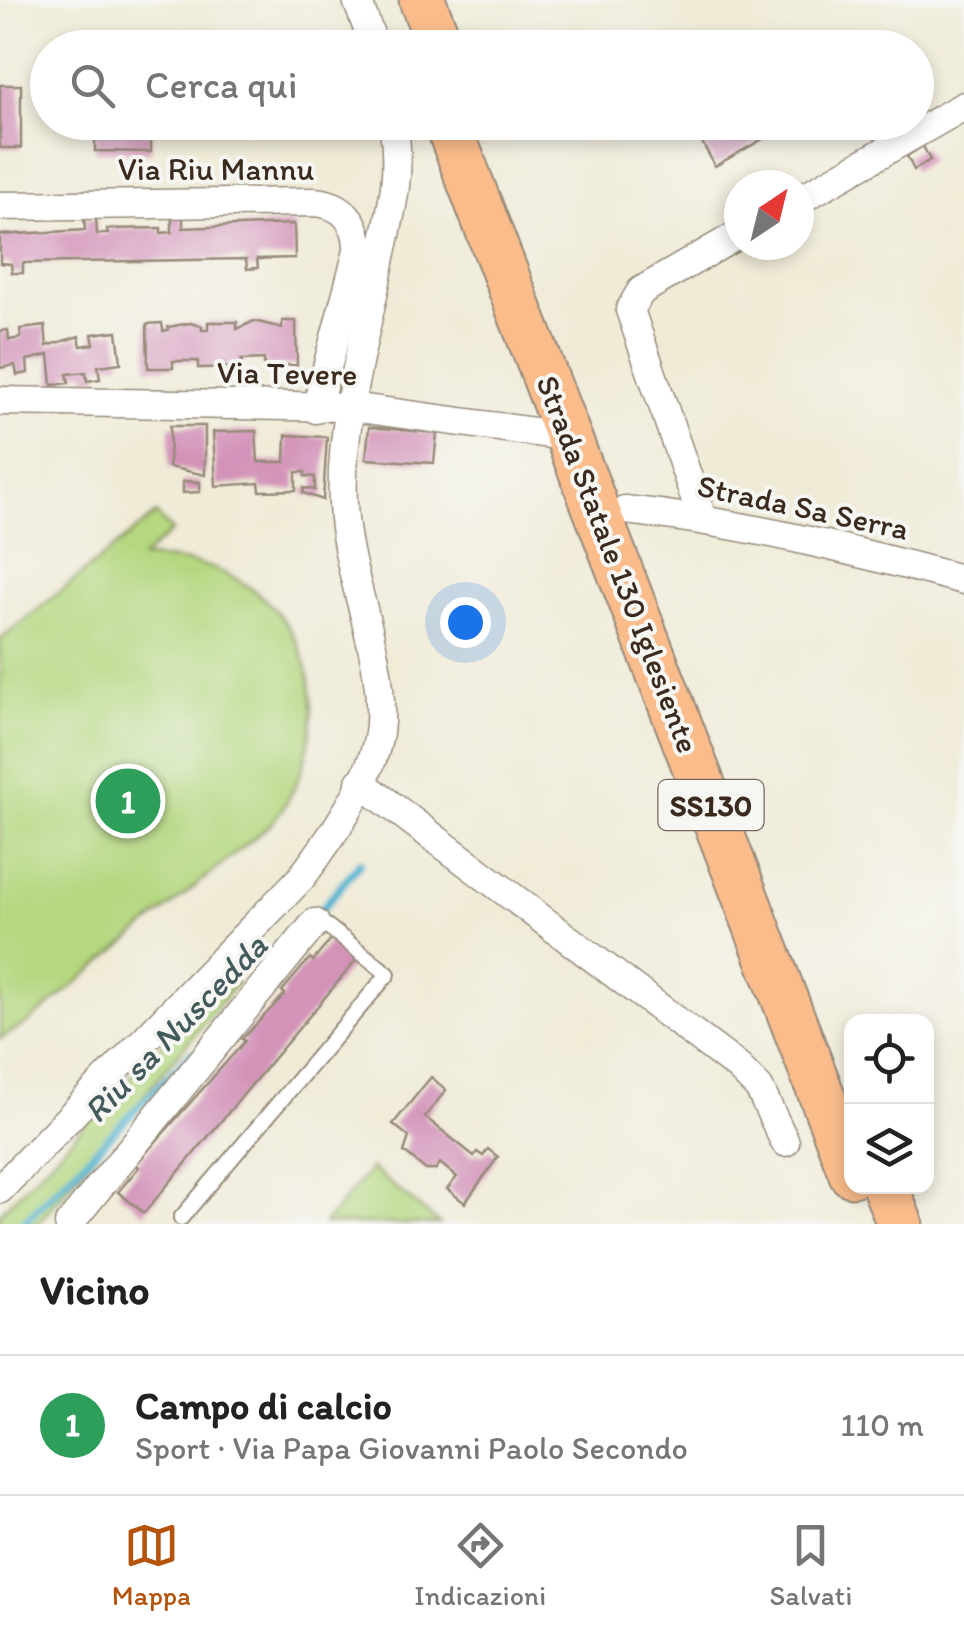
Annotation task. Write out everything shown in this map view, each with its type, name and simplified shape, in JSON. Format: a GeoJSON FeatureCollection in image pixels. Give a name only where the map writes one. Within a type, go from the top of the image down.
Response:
{"type":"FeatureCollection","features":[{"type":"Feature","properties":{"kind":"main road"},"geometry":{"type":"LineString","coordinates":[[399,0],[410,30]]}},
{"type":"Feature","properties":{"kind":"main road"},"geometry":{"type":"LineString","coordinates":[[422,0],[434,30]]}},
{"type":"Feature","properties":{"kind":"main road","name":"Strada Statale 130 Iglesiente"},"geometry":{"type":"LineString","coordinates":[[454,140],[844,1153]]}},
{"type":"Feature","properties":{"kind":"main road","name":"Strada Statale 130 Iglesiente"},"geometry":{"type":"LineString","coordinates":[[477,140],[844,1078]]}},
{"type":"Feature","properties":{"kind":"main road"},"geometry":{"type":"LineString","coordinates":[[859,1194],[870,1224]]}},
{"type":"Feature","properties":{"kind":"main road"},"geometry":{"type":"LineString","coordinates":[[888,1194],[900,1224]]}},
{"type":"Feature","properties":{"kind":"street"},"geometry":{"type":"LineString","coordinates":[[357,0],[369,30]]}},
{"type":"Feature","properties":{"kind":"street"},"geometry":{"type":"LineString","coordinates":[[934,123],[964,106]]}},
{"type":"Feature","properties":{"kind":"street"},"geometry":{"type":"LineString","coordinates":[[0,1190],[301,878],[328,842],[360,782],[380,725],[371,641],[342,507],[350,407],[400,165],[396,140]]}},
{"type":"Feature","properties":{"kind":"street"},"geometry":{"type":"LineString","coordinates":[[814,191],[904,140]]}},
{"type":"Feature","properties":{"kind":"street","name":"Via Riu Mannu"},"geometry":{"type":"LineString","coordinates":[[0,206],[314,202],[338,208],[355,228],[358,251],[316,408]]}},
{"type":"Feature","properties":{"kind":"street"},"geometry":{"type":"LineString","coordinates":[[702,518],[630,310],[641,291],[724,243]]}},
{"type":"Feature","properties":{"kind":"street","name":"Via Tevere"},"geometry":{"type":"LineString","coordinates":[[0,401],[350,407],[570,437]]}},
{"type":"Feature","properties":{"kind":"street","name":"Strada Sa Serra"},"geometry":{"type":"LineString","coordinates":[[625,510],[702,518],[830,544],[964,580]]}},
{"type":"Feature","properties":{"kind":"street"},"geometry":{"type":"LineString","coordinates":[[360,782],[738,1067],[759,1088],[785,1142]]}},
{"type":"Feature","properties":{"kind":"street"},"geometry":{"type":"LineString","coordinates":[[69,1224],[315,922]]}},
{"type":"Feature","properties":{"kind":"lane"},"geometry":{"type":"LineString","coordinates":[[182,1218],[388,974],[327,926],[315,922]]}},
{"type":"Feature","properties":{"kind":"green space"},"geometry":{"type":"Polygon","coordinates":[[[156,514],[172,531],[142,558],[189,562],[217,570],[253,590],[281,616],[299,648],[310,682],[312,719],[306,756],[292,792],[270,825],[29,1022],[0,1039],[0,640],[156,514]]]}},
{"type":"Feature","properties":{"kind":"green space"},"geometry":{"type":"Polygon","coordinates":[[[236,975],[236,984],[38,1224],[0,1224],[0,1213],[227,976],[236,975]]]}},
{"type":"Feature","properties":{"kind":"green space"},"geometry":{"type":"Polygon","coordinates":[[[371,1168],[440,1224],[324,1224],[371,1168]]]}},
{"type":"Feature","properties":{"kind":"building"},"geometry":{"type":"Polygon","coordinates":[[[0,85],[21,85],[21,148],[0,148],[0,85]]]}},
{"type":"Feature","properties":{"kind":"building"},"geometry":{"type":"Polygon","coordinates":[[[95,140],[151,140],[151,152],[95,151],[95,140]]]}},
{"type":"Feature","properties":{"kind":"building"},"geometry":{"type":"Polygon","coordinates":[[[701,140],[761,140],[715,166],[701,140]]]}},
{"type":"Feature","properties":{"kind":"building"},"geometry":{"type":"Polygon","coordinates":[[[923,146],[930,160],[914,170],[907,156],[923,146]]]}},
{"type":"Feature","properties":{"kind":"building"},"geometry":{"type":"Polygon","coordinates":[[[172,216],[183,216],[183,228],[294,224],[295,258],[257,259],[258,268],[247,269],[246,259],[23,263],[23,273],[12,273],[11,264],[0,263],[0,235],[85,230],[84,218],[96,218],[97,234],[108,234],[107,229],[161,228],[161,233],[172,232],[172,216]]]}},
{"type":"Feature","properties":{"kind":"building"},"geometry":{"type":"Polygon","coordinates":[[[254,321],[282,328],[282,321],[296,321],[297,365],[264,366],[264,359],[241,360],[242,367],[198,368],[198,361],[173,361],[173,368],[148,368],[147,324],[162,323],[163,331],[190,323],[208,330],[208,322],[237,322],[237,329],[254,321]]]}},
{"type":"Feature","properties":{"kind":"building"},"geometry":{"type":"Polygon","coordinates":[[[45,326],[47,346],[79,336],[81,346],[94,344],[92,334],[117,331],[121,363],[98,366],[100,379],[87,381],[86,372],[67,374],[69,383],[52,385],[49,355],[27,360],[28,373],[17,375],[15,365],[0,368],[0,331],[8,330],[9,340],[21,338],[20,329],[45,326]]]}},
{"type":"Feature","properties":{"kind":"building"},"geometry":{"type":"Polygon","coordinates":[[[170,426],[205,426],[205,475],[169,467],[170,426]]]}},
{"type":"Feature","properties":{"kind":"building"},"geometry":{"type":"Polygon","coordinates":[[[369,427],[437,433],[434,463],[366,459],[369,427]]]}},
{"type":"Feature","properties":{"kind":"building"},"geometry":{"type":"Polygon","coordinates":[[[256,431],[258,462],[285,462],[286,435],[327,437],[323,500],[303,493],[304,488],[315,490],[315,477],[305,476],[305,472],[296,472],[296,490],[260,491],[259,483],[216,486],[213,432],[256,431]]]}},
{"type":"Feature","properties":{"kind":"building"},"geometry":{"type":"Polygon","coordinates":[[[183,481],[200,482],[200,492],[183,493],[183,481]]]}},
{"type":"Feature","properties":{"kind":"building"},"geometry":{"type":"Polygon","coordinates":[[[333,937],[358,958],[144,1213],[118,1192],[139,1167],[136,1164],[285,994],[282,991],[310,958],[313,961],[333,937]]]}},
{"type":"Feature","properties":{"kind":"building"},"geometry":{"type":"Polygon","coordinates":[[[431,1077],[446,1090],[425,1117],[474,1156],[477,1152],[483,1156],[488,1149],[498,1157],[465,1203],[447,1189],[457,1177],[440,1163],[435,1170],[426,1170],[404,1152],[409,1137],[393,1124],[431,1077]]]}},
{"type":"Feature","properties":{"kind":"waterway","name":"Riu sa Nuscedda"},"geometry":{"type":"LineString","coordinates":[[315,917],[360,863]]}},
{"type":"Feature","properties":{"kind":"waterway","name":"Riu sa Nuscedda"},"geometry":{"type":"LineString","coordinates":[[22,1224],[192,1053]]}},
{"type":"Feature","properties":{"kind":"place","name":"Campo di calcio"},"geometry":{"type":"Point","coordinates":[128,801]}}]}
